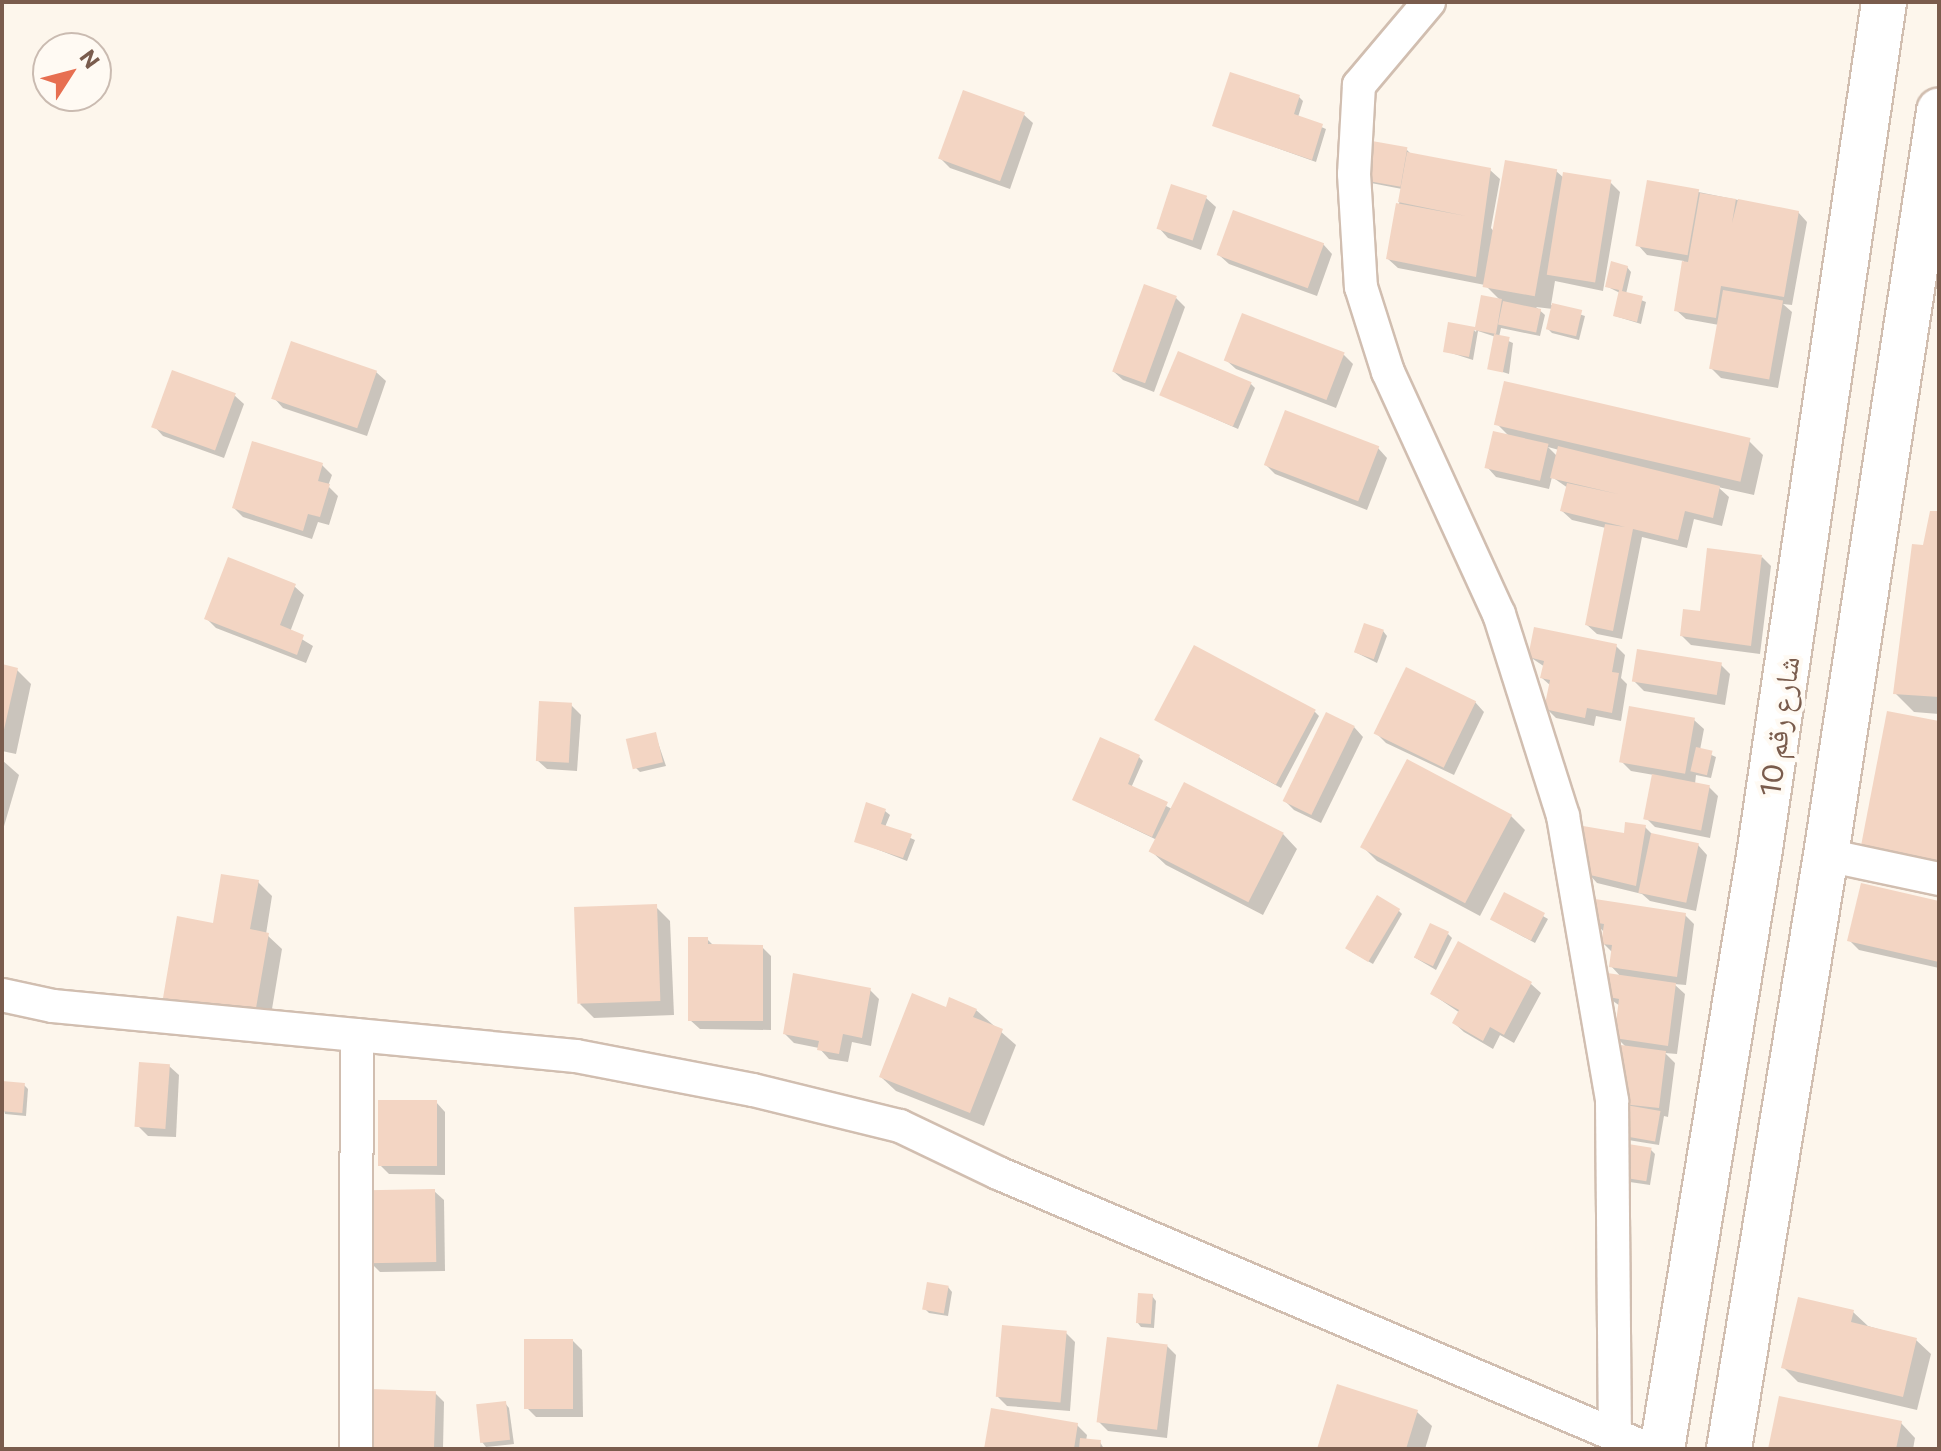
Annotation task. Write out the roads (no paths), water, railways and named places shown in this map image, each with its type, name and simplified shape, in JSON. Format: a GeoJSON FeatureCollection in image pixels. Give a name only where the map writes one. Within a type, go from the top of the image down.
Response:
{"type":"FeatureCollection","features":[{"type":"Feature","properties":{"kind":"main road","name":"شارع رقم 10"},"geometry":{"type":"LineString","coordinates":[[1662,1449],[1760,849],[1884,2]]}},
{"type":"Feature","properties":{"kind":"main road"},"geometry":{"type":"LineString","coordinates":[[1729,1449],[1826,855],[1939,111]]}},
{"type":"Feature","properties":{"kind":"street"},"geometry":{"type":"LineString","coordinates":[[1429,2],[1359,85],[1354,174],[1361,287],[1388,372],[1499,614],[1563,816],[1612,1101],[1615,1436]]}},
{"type":"Feature","properties":{"kind":"street"},"geometry":{"type":"LineString","coordinates":[[1826,855],[1939,879]]}},
{"type":"Feature","properties":{"kind":"street"},"geometry":{"type":"LineString","coordinates":[[2,995],[53,1006],[576,1056],[753,1090],[900,1126],[998,1173],[1648,1449]]}},
{"type":"Feature","properties":{"kind":"street"},"geometry":{"type":"LineString","coordinates":[[356,1449],[357,1035]]}}]}
